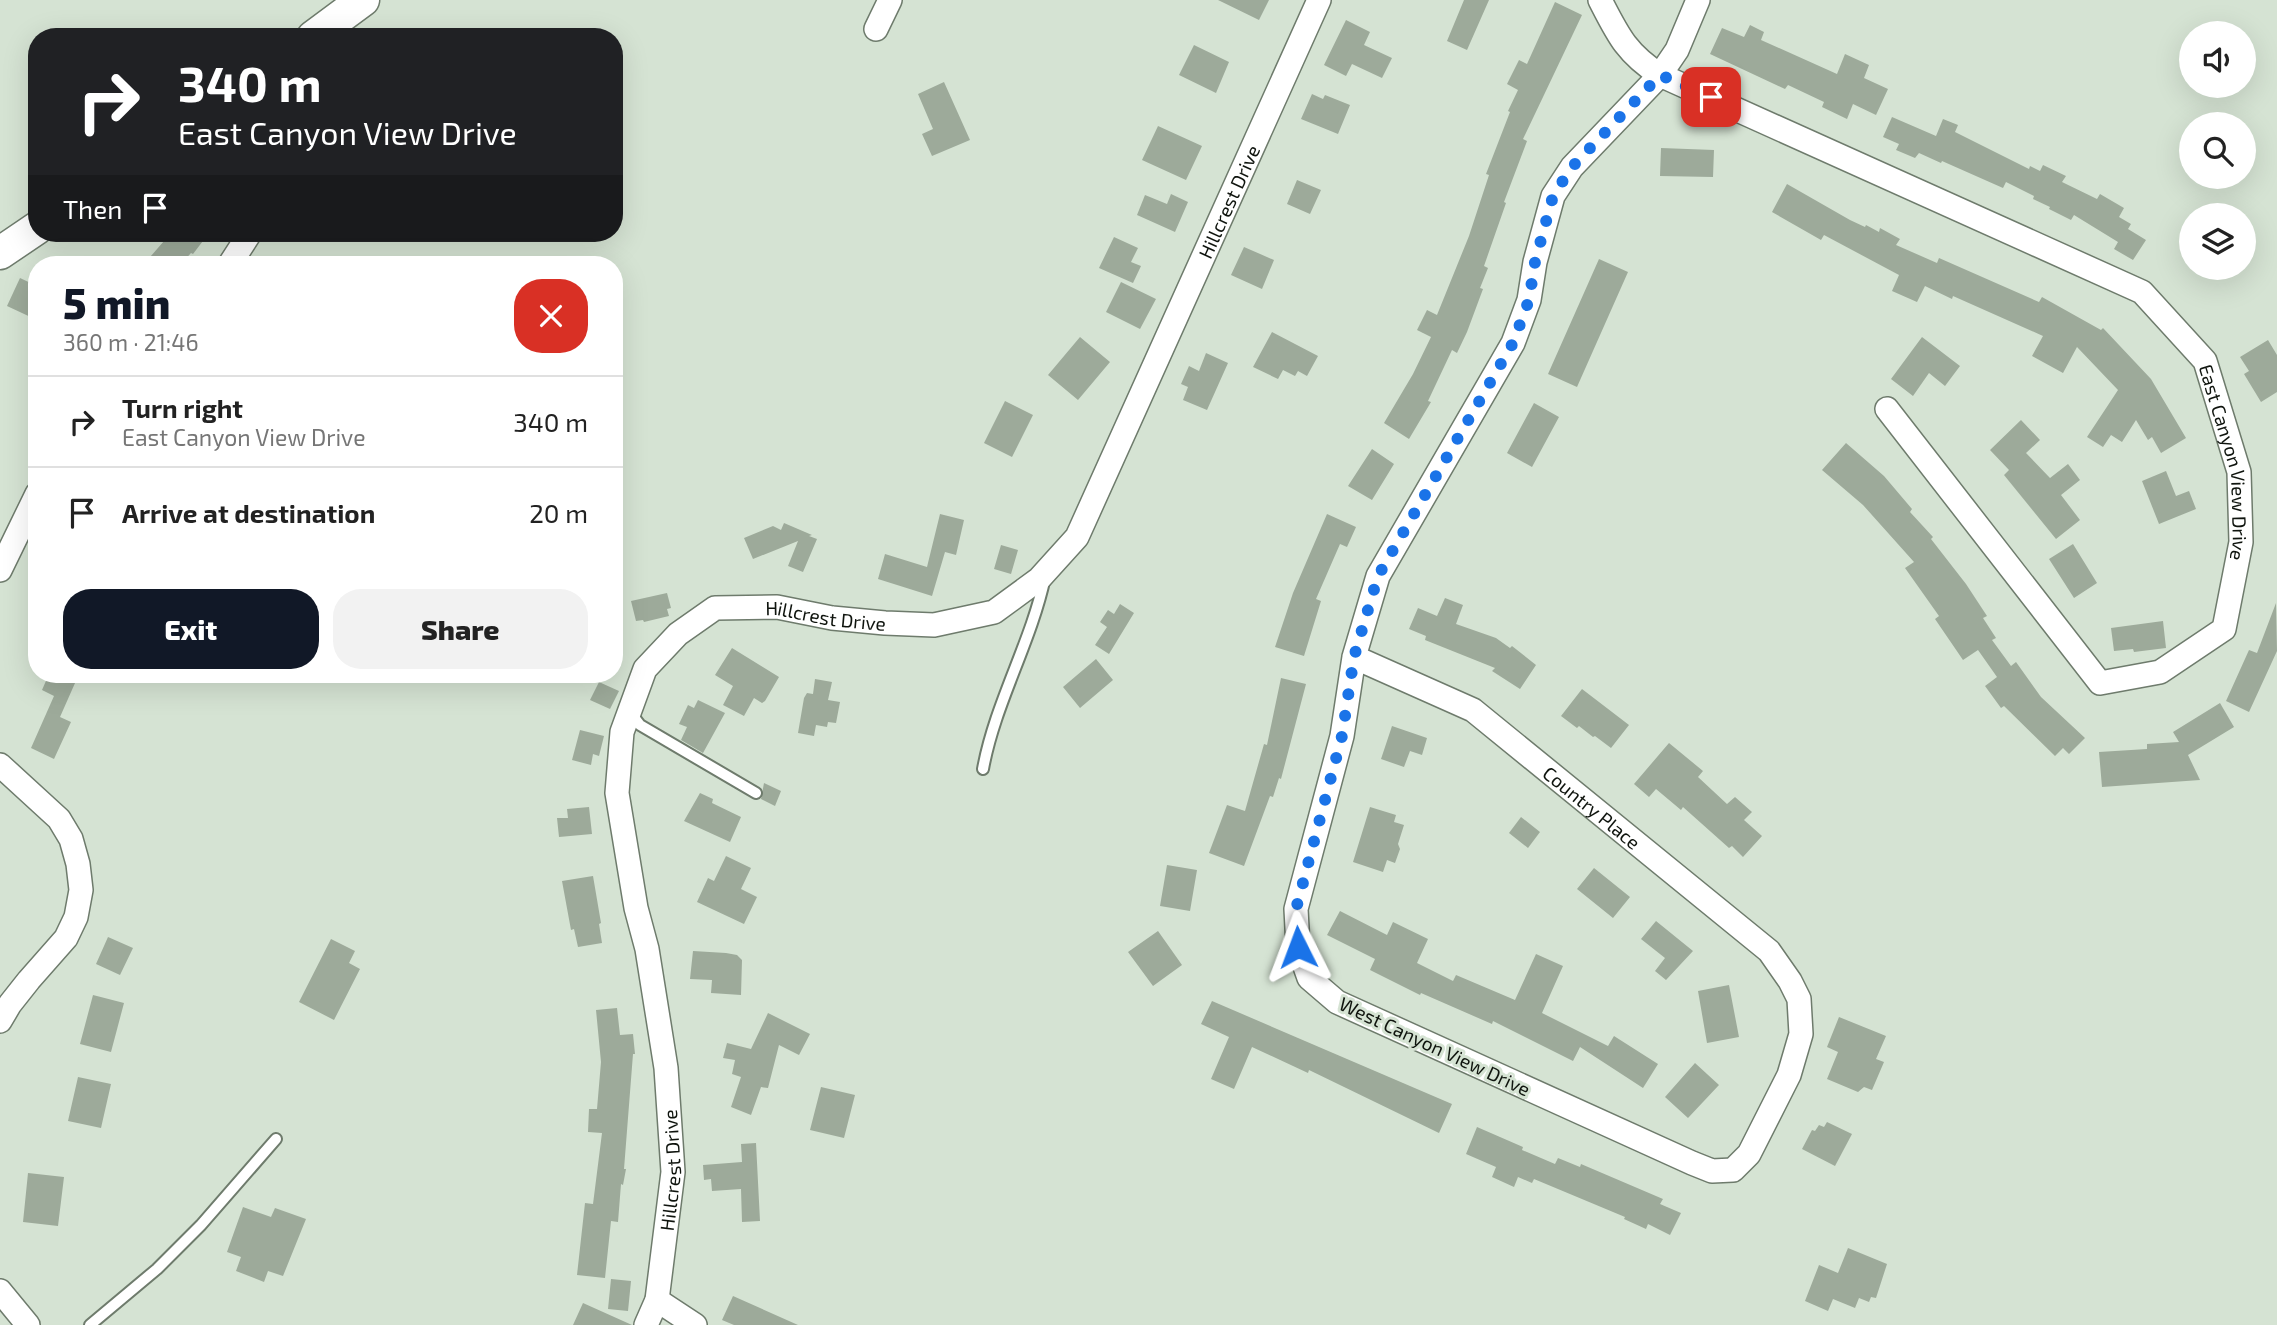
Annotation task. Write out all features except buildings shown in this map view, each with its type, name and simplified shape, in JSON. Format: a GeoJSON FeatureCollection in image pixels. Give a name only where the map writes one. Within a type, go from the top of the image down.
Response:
{"type":"FeatureCollection","features":[{"type":"Feature","properties":{"kind":"street"},"geometry":{"type":"LineString","coordinates":[[325,28],[363,0]]}},
{"type":"Feature","properties":{"kind":"street"},"geometry":{"type":"LineString","coordinates":[[876,29],[890,0]]}},
{"type":"Feature","properties":{"kind":"street","name":"Hillcrest Drive"},"geometry":{"type":"LineString","coordinates":[[646,1325],[657,1300],[673,1172],[666,1068],[655,1011],[648,949],[636,908],[617,793],[622,732],[645,669],[678,634],[715,608],[777,607],[832,618],[934,625],[994,612],[1040,579],[1077,537],[1319,0]]}},
{"type":"Feature","properties":{"kind":"street","name":"East Canyon View Drive"},"geometry":{"type":"LineString","coordinates":[[1600,0],[1616,32],[1637,60],[1660,75],[2142,292],[2205,361],[2239,472],[2241,542],[2224,629],[2160,672],[2101,683],[1887,409]]}},
{"type":"Feature","properties":{"kind":"street","name":"West Canyon View Drive"},"geometry":{"type":"LineString","coordinates":[[1698,0],[1677,50],[1660,75],[1572,167],[1553,196],[1535,262],[1529,300],[1513,343],[1378,576],[1354,657],[1342,736],[1296,909],[1298,947],[1309,978],[1337,1002],[1712,1171],[1733,1170],[1749,1154],[1783,1086],[1801,1034],[1799,999]]}},
{"type":"Feature","properties":{"kind":"street"},"geometry":{"type":"LineString","coordinates":[[0,253],[28,234]]}},
{"type":"Feature","properties":{"kind":"street"},"geometry":{"type":"LineString","coordinates":[[0,570],[28,512]]}},
{"type":"Feature","properties":{"kind":"street","name":"Country Place"},"geometry":{"type":"LineString","coordinates":[[1354,657],[1473,710],[1769,951],[1799,999]]}},
{"type":"Feature","properties":{"kind":"street"},"geometry":{"type":"LineString","coordinates":[[0,765],[59,819],[71,839],[81,890],[76,917],[66,937],[29,979],[0,1021]]}},
{"type":"Feature","properties":{"kind":"street"},"geometry":{"type":"LineString","coordinates":[[0,1291],[27,1325]]}},
{"type":"Feature","properties":{"kind":"street"},"geometry":{"type":"LineString","coordinates":[[657,1300],[695,1325]]}},
{"type":"Feature","properties":{"kind":"lane"},"geometry":{"type":"LineString","coordinates":[[983,769],[988,739],[1028,636],[1046,571]]}},
{"type":"Feature","properties":{"kind":"lane"},"geometry":{"type":"LineString","coordinates":[[630,712],[640,725],[756,793]]}},
{"type":"Feature","properties":{"kind":"lane"},"geometry":{"type":"LineString","coordinates":[[90,1325],[157,1269],[201,1225],[276,1139]]}},
{"type":"Feature","properties":{"kind":"route"},"geometry":{"type":"LineString","coordinates":[[1298,947],[1296,909],[1342,736],[1354,657],[1378,576],[1513,343],[1529,300],[1543,227],[1553,196],[1572,167],[1660,75],[1711,97]]}}]}
